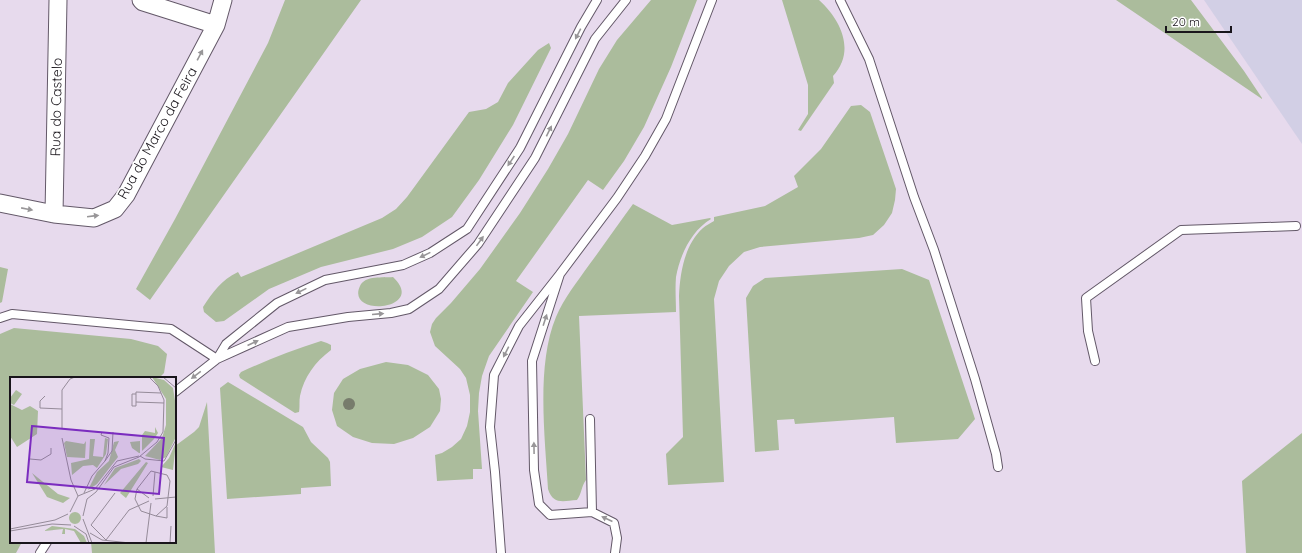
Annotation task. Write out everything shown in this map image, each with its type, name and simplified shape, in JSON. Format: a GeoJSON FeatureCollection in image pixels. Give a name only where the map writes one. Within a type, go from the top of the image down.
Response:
{"type":"FeatureCollection","features":[{"type":"Feature","properties":{"kind":"street","name":"Rua do Castelo"},"geometry":{"type":"LineString","coordinates":[[54,214],[58,0]]}},
{"type":"Feature","properties":{"kind":"street"},"geometry":{"type":"LineString","coordinates":[[141,0],[143,2],[216,25]]}},
{"type":"Feature","properties":{"kind":"street","name":"Rua do Marco da Feira"},"geometry":{"type":"LineString","coordinates":[[0,203],[54,214],[94,218],[115,208],[126,195],[216,25],[223,0]]}},
{"type":"Feature","properties":{"kind":"lane"},"geometry":{"type":"LineString","coordinates":[[217,359],[226,344],[277,303],[325,280],[403,265],[430,253],[467,229],[520,148],[581,28],[597,0]]}},
{"type":"Feature","properties":{"kind":"lane"},"geometry":{"type":"LineString","coordinates":[[176,391],[217,359],[288,327],[348,316],[391,313],[409,309],[439,289],[478,244],[535,158],[595,39],[626,0]]}},
{"type":"Feature","properties":{"kind":"lane"},"geometry":{"type":"LineString","coordinates":[[501,553],[490,427],[494,375],[519,326],[617,198],[645,156],[666,119],[712,0]]}},
{"type":"Feature","properties":{"kind":"lane"},"geometry":{"type":"LineString","coordinates":[[840,0],[869,59],[914,197],[934,250],[975,379],[996,454],[998,467]]}},
{"type":"Feature","properties":{"kind":"lane"},"geometry":{"type":"LineString","coordinates":[[1094,361],[1088,331],[1086,298],[1181,230],[1296,226]]}},
{"type":"Feature","properties":{"kind":"lane"},"geometry":{"type":"LineString","coordinates":[[560,274],[532,361],[534,470],[539,504],[550,515],[592,512],[614,523],[617,538],[615,553]]}},
{"type":"Feature","properties":{"kind":"lane"},"geometry":{"type":"LineString","coordinates":[[0,318],[12,314],[171,329],[217,359]]}},
{"type":"Feature","properties":{"kind":"lane"},"geometry":{"type":"LineString","coordinates":[[590,419],[592,512]]}},
{"type":"Feature","properties":{"kind":"lane"},"geometry":{"type":"LineString","coordinates":[[40,553],[45,543]]}},
{"type":"Feature","properties":{"kind":"shaded area"},"geometry":{"type":"Polygon","coordinates":[[[1204,0],[1302,0],[1302,144],[1204,0]]]}},
{"type":"Feature","properties":{"kind":"green space"},"geometry":{"type":"Polygon","coordinates":[[[285,0],[361,0],[150,300],[136,289],[175,219],[268,43],[285,0]]]}},
{"type":"Feature","properties":{"kind":"green space"},"geometry":{"type":"Polygon","coordinates":[[[651,0],[697,0],[671,67],[644,127],[624,161],[603,190],[588,180],[516,281],[533,292],[489,356],[482,376],[478,411],[482,469],[473,469],[473,479],[437,481],[435,455],[452,447],[461,439],[467,426],[470,412],[470,395],[466,378],[460,369],[435,346],[430,332],[432,324],[480,269],[520,213],[568,134],[599,69],[617,40],[651,0]]]}},
{"type":"Feature","properties":{"kind":"green space"},"geometry":{"type":"Polygon","coordinates":[[[782,0],[819,0],[834,17],[843,36],[844,56],[840,66],[833,76],[834,83],[801,131],[798,130],[808,114],[808,85],[782,0]]]}},
{"type":"Feature","properties":{"kind":"green space"},"geometry":{"type":"Polygon","coordinates":[[[1116,0],[1191,0],[1244,71],[1262,99],[1116,0]]]}},
{"type":"Feature","properties":{"kind":"green space"},"geometry":{"type":"Polygon","coordinates":[[[549,43],[551,48],[513,125],[479,180],[452,217],[422,237],[393,249],[321,267],[269,289],[224,321],[216,322],[204,312],[203,307],[214,291],[232,275],[238,272],[241,277],[382,218],[396,209],[407,197],[469,112],[486,109],[498,102],[508,83],[538,50],[549,43]]]}},
{"type":"Feature","properties":{"kind":"green space"},"geometry":{"type":"Polygon","coordinates":[[[861,105],[870,112],[896,189],[892,213],[884,225],[873,235],[859,238],[760,247],[744,252],[729,266],[719,281],[714,299],[724,482],[668,485],[666,454],[683,437],[679,296],[682,268],[692,242],[703,228],[714,221],[714,217],[765,206],[798,187],[794,176],[821,149],[851,106],[861,105]]]}},
{"type":"Feature","properties":{"kind":"green space"},"geometry":{"type":"Polygon","coordinates":[[[633,204],[672,225],[711,219],[692,237],[680,260],[676,277],[676,312],[579,316],[586,480],[577,500],[559,501],[553,498],[548,489],[545,447],[543,402],[544,379],[550,336],[559,310],[575,284],[633,204]]]}},
{"type":"Feature","properties":{"kind":"green space"},"geometry":{"type":"Polygon","coordinates":[[[0,267],[8,269],[2,302],[0,303],[0,267]]]}},
{"type":"Feature","properties":{"kind":"green space"},"geometry":{"type":"Polygon","coordinates":[[[902,269],[929,280],[975,419],[958,439],[896,443],[894,417],[795,424],[794,419],[777,420],[779,450],[755,452],[746,298],[753,286],[765,278],[902,269]]]}},
{"type":"Feature","properties":{"kind":"green space"},"geometry":{"type":"Polygon","coordinates":[[[393,277],[401,288],[400,297],[394,303],[384,306],[373,306],[364,303],[359,296],[362,282],[375,278],[393,277]]]}},
{"type":"Feature","properties":{"kind":"green space"},"geometry":{"type":"Polygon","coordinates":[[[14,328],[131,339],[158,346],[167,354],[164,373],[160,377],[10,377],[10,543],[21,543],[16,553],[0,553],[0,334],[14,328]]]}},
{"type":"Feature","properties":{"kind":"green space"},"geometry":{"type":"Polygon","coordinates":[[[321,341],[331,345],[331,350],[315,365],[307,376],[300,396],[299,412],[295,413],[240,378],[239,375],[241,372],[280,355],[321,341]]]}},
{"type":"Feature","properties":{"kind":"green space"},"geometry":{"type":"Polygon","coordinates":[[[386,362],[408,365],[428,375],[439,389],[441,399],[440,411],[430,427],[413,438],[394,444],[372,443],[353,437],[337,426],[332,410],[334,393],[343,379],[360,369],[386,362]]]}},
{"type":"Feature","properties":{"kind":"green space"},"geometry":{"type":"Polygon","coordinates":[[[228,382],[303,427],[311,442],[328,458],[330,462],[331,486],[301,488],[301,494],[227,499],[220,388],[228,382]]]}},
{"type":"Feature","properties":{"kind":"green space"},"geometry":{"type":"Polygon","coordinates":[[[207,402],[215,553],[92,553],[91,543],[176,543],[176,445],[199,427],[207,402]]]}},
{"type":"Feature","properties":{"kind":"green space"},"geometry":{"type":"Polygon","coordinates":[[[1302,433],[1302,553],[1246,553],[1242,481],[1302,433]]]}}]}
